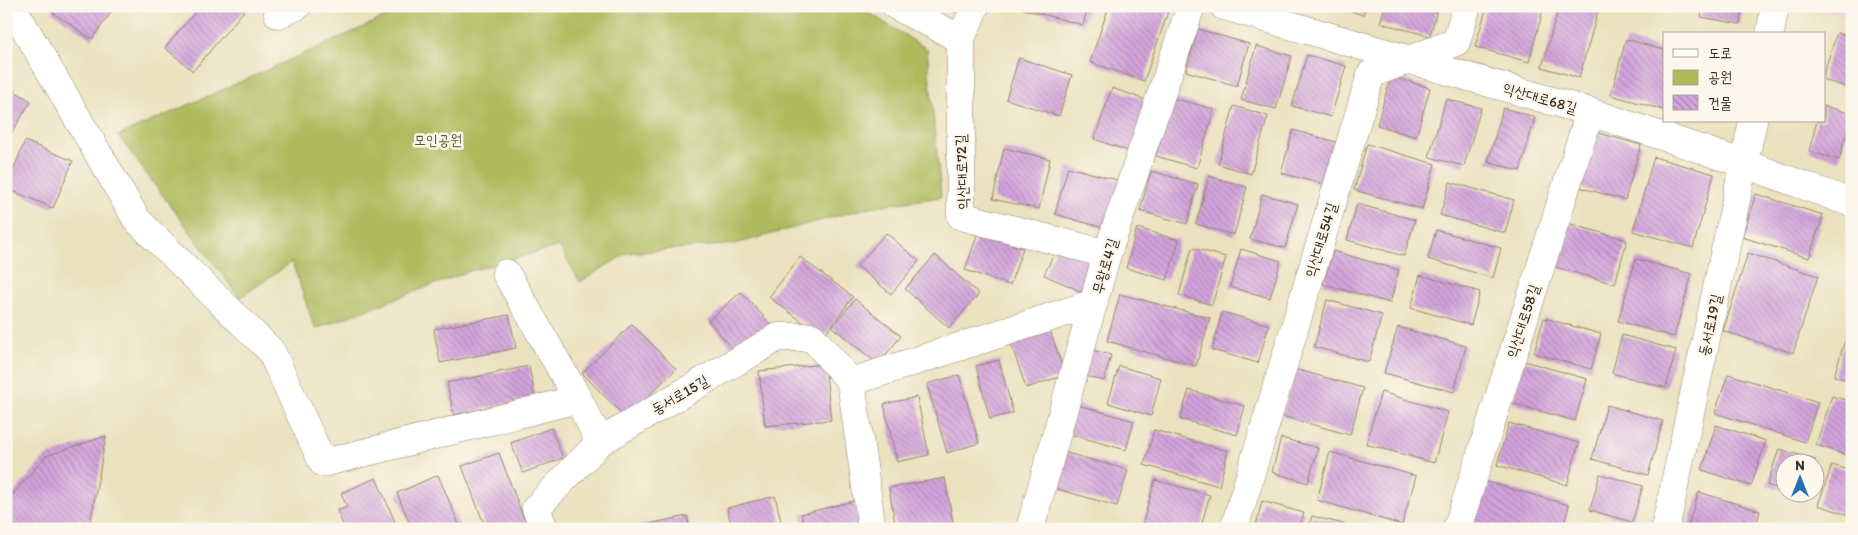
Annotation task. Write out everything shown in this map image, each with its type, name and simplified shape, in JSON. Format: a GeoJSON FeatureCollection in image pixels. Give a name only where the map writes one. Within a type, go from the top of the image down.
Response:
{"type":"FeatureCollection","features":[{"type":"Feature","properties":{"kind":"street"},"geometry":{"type":"LineString","coordinates":[[280,6],[278,14],[298,6]]}},
{"type":"Feature","properties":{"kind":"street"},"geometry":{"type":"LineString","coordinates":[[896,6],[961,39]]}},
{"type":"Feature","properties":{"kind":"street","name":"익산대로72길"},"geometry":{"type":"LineString","coordinates":[[975,6],[961,39],[961,216],[1107,254]]}},
{"type":"Feature","properties":{"kind":"street","name":"무왕로4길"},"geometry":{"type":"LineString","coordinates":[[1030,529],[1107,254],[1191,6]]}},
{"type":"Feature","properties":{"kind":"street","name":"익산대로68길"},"geometry":{"type":"LineString","coordinates":[[1224,6],[1590,112],[1745,164],[1852,203]]}},
{"type":"Feature","properties":{"kind":"street","name":"익산대로54길"},"geometry":{"type":"LineString","coordinates":[[1234,529],[1372,74],[1456,42],[1467,6]]}},
{"type":"Feature","properties":{"kind":"street"},"geometry":{"type":"LineString","coordinates":[[1770,32],[1775,6]]}},
{"type":"Feature","properties":{"kind":"street"},"geometry":{"type":"LineString","coordinates":[[11,12],[137,220],[271,351],[323,463],[578,399]]}},
{"type":"Feature","properties":{"kind":"street","name":"익산대로58길"},"geometry":{"type":"LineString","coordinates":[[1457,529],[1590,112]]}},
{"type":"Feature","properties":{"kind":"street","name":"동서로19길"},"geometry":{"type":"LineString","coordinates":[[1665,529],[1753,122]]}},
{"type":"Feature","properties":{"kind":"street"},"geometry":{"type":"LineString","coordinates":[[506,273],[578,399],[600,442]]}},
{"type":"Feature","properties":{"kind":"street"},"geometry":{"type":"LineString","coordinates":[[872,529],[851,382],[1094,303]]}},
{"type":"Feature","properties":{"kind":"street","name":"동서로15길"},"geometry":{"type":"LineString","coordinates":[[544,529],[536,508],[600,442],[778,337],[812,337],[851,382]]}},
{"type":"Feature","properties":{"kind":"shaded area"},"geometry":{"type":"Polygon","coordinates":[[[1832,6],[1852,6],[1852,19],[1831,12],[1832,6]]]}},
{"type":"Feature","properties":{"kind":"green space","name":"모인공원"},"geometry":{"type":"Polygon","coordinates":[[[409,6],[858,6],[927,49],[941,197],[870,207],[735,244],[627,253],[580,282],[559,246],[470,271],[315,329],[292,262],[240,298],[118,136],[409,6]]]}},
{"type":"Feature","properties":{"kind":"building"},"geometry":{"type":"Polygon","coordinates":[[[56,6],[105,6],[112,11],[92,39],[52,12],[56,6]]]}},
{"type":"Feature","properties":{"kind":"building"},"geometry":{"type":"Polygon","coordinates":[[[200,6],[248,6],[193,71],[165,48],[200,6]]]}},
{"type":"Feature","properties":{"kind":"building"},"geometry":{"type":"Polygon","coordinates":[[[940,6],[971,6],[967,17],[940,6]]]}},
{"type":"Feature","properties":{"kind":"building"},"geometry":{"type":"Polygon","coordinates":[[[1024,6],[1088,6],[1083,25],[1023,9],[1024,6]]]}},
{"type":"Feature","properties":{"kind":"building"},"geometry":{"type":"Polygon","coordinates":[[[1109,6],[1160,6],[1169,9],[1144,81],[1090,62],[1109,6]]]}},
{"type":"Feature","properties":{"kind":"building"},"geometry":{"type":"Polygon","coordinates":[[[1335,6],[1366,6],[1363,15],[1335,6]]]}},
{"type":"Feature","properties":{"kind":"building"},"geometry":{"type":"Polygon","coordinates":[[[1385,6],[1438,6],[1430,36],[1380,23],[1385,6]]]}},
{"type":"Feature","properties":{"kind":"building"},"geometry":{"type":"Polygon","coordinates":[[[1487,6],[1544,6],[1529,62],[1475,47],[1487,6]]]}},
{"type":"Feature","properties":{"kind":"building"},"geometry":{"type":"Polygon","coordinates":[[[1559,6],[1591,6],[1599,8],[1579,78],[1542,67],[1559,6]]]}},
{"type":"Feature","properties":{"kind":"building"},"geometry":{"type":"Polygon","coordinates":[[[1703,6],[1743,6],[1740,24],[1701,17],[1703,6]]]}},
{"type":"Feature","properties":{"kind":"building"},"geometry":{"type":"Polygon","coordinates":[[[1198,29],[1249,44],[1237,86],[1186,71],[1198,29]]]}},
{"type":"Feature","properties":{"kind":"building"},"geometry":{"type":"Polygon","coordinates":[[[1837,33],[1852,37],[1852,89],[1826,81],[1826,66],[1837,33]]]}},
{"type":"Feature","properties":{"kind":"building"},"geometry":{"type":"Polygon","coordinates":[[[1626,39],[1663,50],[1663,110],[1611,95],[1626,39]]]}},
{"type":"Feature","properties":{"kind":"building"},"geometry":{"type":"Polygon","coordinates":[[[1256,46],[1292,56],[1276,109],[1241,100],[1256,46]]]}},
{"type":"Feature","properties":{"kind":"building"},"geometry":{"type":"Polygon","coordinates":[[[1307,55],[1346,66],[1331,117],[1292,106],[1307,55]]]}},
{"type":"Feature","properties":{"kind":"building"},"geometry":{"type":"Polygon","coordinates":[[[1019,58],[1072,75],[1059,116],[1006,99],[1019,58]]]}},
{"type":"Feature","properties":{"kind":"building"},"geometry":{"type":"Polygon","coordinates":[[[1391,76],[1430,88],[1416,137],[1377,125],[1391,76]]]}},
{"type":"Feature","properties":{"kind":"building"},"geometry":{"type":"Polygon","coordinates":[[[6,86],[31,101],[6,142],[6,86]]]}},
{"type":"Feature","properties":{"kind":"building"},"geometry":{"type":"Polygon","coordinates":[[[1112,88],[1149,101],[1131,152],[1094,139],[1112,88]]]}},
{"type":"Feature","properties":{"kind":"building"},"geometry":{"type":"Polygon","coordinates":[[[1172,98],[1214,109],[1197,168],[1156,156],[1172,98]]]}},
{"type":"Feature","properties":{"kind":"building"},"geometry":{"type":"Polygon","coordinates":[[[1446,99],[1481,108],[1464,166],[1429,157],[1446,99]]]}},
{"type":"Feature","properties":{"kind":"building"},"geometry":{"type":"Polygon","coordinates":[[[1234,106],[1268,116],[1251,174],[1218,164],[1234,106]]]}},
{"type":"Feature","properties":{"kind":"building"},"geometry":{"type":"Polygon","coordinates":[[[1826,107],[1852,114],[1839,160],[1809,151],[1817,122],[1826,122],[1826,107]]]}},
{"type":"Feature","properties":{"kind":"building"},"geometry":{"type":"Polygon","coordinates":[[[1503,108],[1535,117],[1520,171],[1488,162],[1503,108]]]}},
{"type":"Feature","properties":{"kind":"building"},"geometry":{"type":"Polygon","coordinates":[[[1293,130],[1336,142],[1323,184],[1281,173],[1293,130]]]}},
{"type":"Feature","properties":{"kind":"building"},"geometry":{"type":"Polygon","coordinates":[[[1595,132],[1641,145],[1625,200],[1579,187],[1595,132]]]}},
{"type":"Feature","properties":{"kind":"building"},"geometry":{"type":"Polygon","coordinates":[[[25,141],[73,161],[53,208],[6,188],[25,141]]]}},
{"type":"Feature","properties":{"kind":"building"},"geometry":{"type":"Polygon","coordinates":[[[1367,144],[1435,164],[1422,209],[1354,190],[1367,144]]]}},
{"type":"Feature","properties":{"kind":"building"},"geometry":{"type":"Polygon","coordinates":[[[1004,148],[1050,159],[1039,209],[993,199],[1004,148]]]}},
{"type":"Feature","properties":{"kind":"building"},"geometry":{"type":"Polygon","coordinates":[[[1654,157],[1714,174],[1693,248],[1633,231],[1654,157]]]}},
{"type":"Feature","properties":{"kind":"building"},"geometry":{"type":"Polygon","coordinates":[[[1068,167],[1121,181],[1107,229],[1055,214],[1068,167]]]}},
{"type":"Feature","properties":{"kind":"building"},"geometry":{"type":"Polygon","coordinates":[[[1151,171],[1198,184],[1187,224],[1140,211],[1151,171]]]}},
{"type":"Feature","properties":{"kind":"building"},"geometry":{"type":"Polygon","coordinates":[[[1209,176],[1247,187],[1234,235],[1196,224],[1209,176]]]}},
{"type":"Feature","properties":{"kind":"building"},"geometry":{"type":"Polygon","coordinates":[[[1450,182],[1514,200],[1505,233],[1440,215],[1450,182]]]}},
{"type":"Feature","properties":{"kind":"building"},"geometry":{"type":"Polygon","coordinates":[[[1262,194],[1298,204],[1285,248],[1250,239],[1262,194]]]}},
{"type":"Feature","properties":{"kind":"building"},"geometry":{"type":"Polygon","coordinates":[[[1756,194],[1823,215],[1809,258],[1742,237],[1756,194]]]}},
{"type":"Feature","properties":{"kind":"building"},"geometry":{"type":"Polygon","coordinates":[[[1357,204],[1415,220],[1404,256],[1347,240],[1357,204]]]}},
{"type":"Feature","properties":{"kind":"building"},"geometry":{"type":"Polygon","coordinates":[[[1567,223],[1627,240],[1615,284],[1555,267],[1567,223]]]}},
{"type":"Feature","properties":{"kind":"building"},"geometry":{"type":"Polygon","coordinates":[[[1137,228],[1179,240],[1167,280],[1126,268],[1137,228]]]}},
{"type":"Feature","properties":{"kind":"building"},"geometry":{"type":"Polygon","coordinates":[[[1436,230],[1501,248],[1493,278],[1428,259],[1436,230]]]}},
{"type":"Feature","properties":{"kind":"building"},"geometry":{"type":"Polygon","coordinates":[[[886,233],[919,261],[891,294],[857,266],[886,233]]]}},
{"type":"Feature","properties":{"kind":"building"},"geometry":{"type":"Polygon","coordinates":[[[978,233],[1023,248],[1010,285],[965,270],[978,233]]]}},
{"type":"Feature","properties":{"kind":"building"},"geometry":{"type":"Polygon","coordinates":[[[1057,247],[1097,265],[1085,293],[1044,275],[1057,247]]]}},
{"type":"Feature","properties":{"kind":"building"},"geometry":{"type":"Polygon","coordinates":[[[1192,248],[1226,257],[1212,305],[1179,295],[1192,248]]]}},
{"type":"Feature","properties":{"kind":"building"},"geometry":{"type":"Polygon","coordinates":[[[1241,249],[1281,261],[1270,298],[1230,287],[1241,249]]]}},
{"type":"Feature","properties":{"kind":"building"},"geometry":{"type":"Polygon","coordinates":[[[1333,251],[1399,270],[1390,303],[1323,284],[1333,251]]]}},
{"type":"Feature","properties":{"kind":"building"},"geometry":{"type":"Polygon","coordinates":[[[1748,253],[1818,276],[1793,353],[1723,331],[1748,253]]]}},
{"type":"Feature","properties":{"kind":"building"},"geometry":{"type":"Polygon","coordinates":[[[935,255],[979,294],[949,328],[905,289],[935,255]]]}},
{"type":"Feature","properties":{"kind":"building"},"geometry":{"type":"Polygon","coordinates":[[[800,257],[853,297],[823,337],[769,297],[800,257]]]}},
{"type":"Feature","properties":{"kind":"building"},"geometry":{"type":"Polygon","coordinates":[[[1636,259],[1692,274],[1674,337],[1618,321],[1636,259]]]}},
{"type":"Feature","properties":{"kind":"building"},"geometry":{"type":"Polygon","coordinates":[[[1420,275],[1480,292],[1471,325],[1411,308],[1420,275]]]}},
{"type":"Feature","properties":{"kind":"building"},"geometry":{"type":"Polygon","coordinates":[[[741,292],[773,327],[740,357],[708,321],[741,292]]]}},
{"type":"Feature","properties":{"kind":"building"},"geometry":{"type":"Polygon","coordinates":[[[1120,294],[1210,318],[1196,366],[1107,341],[1120,294]]]}},
{"type":"Feature","properties":{"kind":"building"},"geometry":{"type":"Polygon","coordinates":[[[855,299],[901,336],[878,364],[832,327],[855,299]]]}},
{"type":"Feature","properties":{"kind":"building"},"geometry":{"type":"Polygon","coordinates":[[[1327,300],[1382,315],[1369,362],[1314,347],[1327,300]]]}},
{"type":"Feature","properties":{"kind":"building"},"geometry":{"type":"Polygon","coordinates":[[[1222,312],[1269,325],[1258,363],[1212,350],[1222,312]]]}},
{"type":"Feature","properties":{"kind":"building"},"geometry":{"type":"Polygon","coordinates":[[[509,315],[516,348],[440,363],[434,329],[509,315]]]}},
{"type":"Feature","properties":{"kind":"building"},"geometry":{"type":"Polygon","coordinates":[[[1544,318],[1601,334],[1591,369],[1534,353],[1544,318]]]}},
{"type":"Feature","properties":{"kind":"building"},"geometry":{"type":"Polygon","coordinates":[[[1852,321],[1852,382],[1834,376],[1852,321]]]}},
{"type":"Feature","properties":{"kind":"building"},"geometry":{"type":"Polygon","coordinates":[[[632,324],[676,369],[626,418],[582,373],[632,324]]]}},
{"type":"Feature","properties":{"kind":"building"},"geometry":{"type":"Polygon","coordinates":[[[1049,327],[1065,375],[1026,388],[1010,341],[1049,327]]]}},
{"type":"Feature","properties":{"kind":"building"},"geometry":{"type":"Polygon","coordinates":[[[1398,327],[1466,346],[1454,392],[1384,373],[1398,327]]]}},
{"type":"Feature","properties":{"kind":"building"},"geometry":{"type":"Polygon","coordinates":[[[1622,335],[1676,350],[1666,388],[1612,373],[1622,335]]]}},
{"type":"Feature","properties":{"kind":"building"},"geometry":{"type":"Polygon","coordinates":[[[1089,349],[1111,355],[1104,381],[1082,375],[1089,349]]]}},
{"type":"Feature","properties":{"kind":"building"},"geometry":{"type":"Polygon","coordinates":[[[999,360],[1013,413],[990,419],[976,366],[999,360]]]}},
{"type":"Feature","properties":{"kind":"building"},"geometry":{"type":"Polygon","coordinates":[[[1524,361],[1587,379],[1575,421],[1512,403],[1524,361]]]}},
{"type":"Feature","properties":{"kind":"building"},"geometry":{"type":"Polygon","coordinates":[[[825,364],[831,420],[765,426],[759,371],[825,364]]]}},
{"type":"Feature","properties":{"kind":"building"},"geometry":{"type":"Polygon","coordinates":[[[529,366],[535,397],[454,415],[447,383],[529,366]]]}},
{"type":"Feature","properties":{"kind":"building"},"geometry":{"type":"Polygon","coordinates":[[[1119,366],[1161,378],[1151,416],[1108,403],[1119,366]]]}},
{"type":"Feature","properties":{"kind":"building"},"geometry":{"type":"Polygon","coordinates":[[[1295,369],[1363,388],[1350,435],[1282,416],[1295,369]]]}},
{"type":"Feature","properties":{"kind":"building"},"geometry":{"type":"Polygon","coordinates":[[[1728,374],[1818,402],[1805,442],[1715,413],[1728,374]]]}},
{"type":"Feature","properties":{"kind":"building"},"geometry":{"type":"Polygon","coordinates":[[[959,375],[979,443],[947,453],[927,384],[959,375]]]}},
{"type":"Feature","properties":{"kind":"building"},"geometry":{"type":"Polygon","coordinates":[[[1189,390],[1245,406],[1237,435],[1180,419],[1189,390]]]}},
{"type":"Feature","properties":{"kind":"building"},"geometry":{"type":"Polygon","coordinates":[[[1381,392],[1448,412],[1434,463],[1366,444],[1381,392]]]}},
{"type":"Feature","properties":{"kind":"building"},"geometry":{"type":"Polygon","coordinates":[[[1832,396],[1852,402],[1852,457],[1816,445],[1832,396]]]}},
{"type":"Feature","properties":{"kind":"building"},"geometry":{"type":"Polygon","coordinates":[[[917,397],[929,455],[897,462],[884,404],[917,397]]]}},
{"type":"Feature","properties":{"kind":"building"},"geometry":{"type":"Polygon","coordinates":[[[1074,404],[1134,421],[1126,450],[1066,433],[1074,404]]]}},
{"type":"Feature","properties":{"kind":"building"},"geometry":{"type":"Polygon","coordinates":[[[1607,405],[1663,421],[1648,475],[1592,459],[1607,405]]]}},
{"type":"Feature","properties":{"kind":"building"},"geometry":{"type":"Polygon","coordinates":[[[1509,423],[1579,443],[1567,485],[1497,465],[1509,423]]]}},
{"type":"Feature","properties":{"kind":"building"},"geometry":{"type":"Polygon","coordinates":[[[1716,425],[1766,441],[1751,486],[1702,470],[1716,425]]]}},
{"type":"Feature","properties":{"kind":"building"},"geometry":{"type":"Polygon","coordinates":[[[551,428],[563,458],[523,473],[511,443],[551,428]]]}},
{"type":"Feature","properties":{"kind":"building"},"geometry":{"type":"Polygon","coordinates":[[[1154,430],[1228,451],[1219,486],[1144,465],[1154,430]]]}},
{"type":"Feature","properties":{"kind":"building"},"geometry":{"type":"Polygon","coordinates":[[[106,436],[89,529],[6,529],[6,502],[46,456],[106,436]]]}},
{"type":"Feature","properties":{"kind":"building"},"geometry":{"type":"Polygon","coordinates":[[[1281,438],[1318,448],[1308,483],[1272,472],[1281,438]]]}},
{"type":"Feature","properties":{"kind":"building"},"geometry":{"type":"Polygon","coordinates":[[[1779,449],[1789,452],[1778,452],[1779,449]]]}},
{"type":"Feature","properties":{"kind":"building"},"geometry":{"type":"Polygon","coordinates":[[[1060,451],[1128,470],[1117,506],[1050,487],[1060,451]]]}},
{"type":"Feature","properties":{"kind":"building"},"geometry":{"type":"Polygon","coordinates":[[[1330,452],[1416,476],[1402,525],[1317,500],[1330,452]]]}},
{"type":"Feature","properties":{"kind":"building"},"geometry":{"type":"Polygon","coordinates":[[[499,453],[525,522],[506,529],[486,529],[462,466],[499,453]]]}},
{"type":"Feature","properties":{"kind":"building"},"geometry":{"type":"Polygon","coordinates":[[[1776,458],[1776,488],[1767,485],[1776,458]]]}},
{"type":"Feature","properties":{"kind":"building"},"geometry":{"type":"Polygon","coordinates":[[[1832,465],[1852,471],[1852,516],[1818,505],[1819,502],[1826,502],[1826,482],[1832,465]]]}},
{"type":"Feature","properties":{"kind":"building"},"geometry":{"type":"Polygon","coordinates":[[[1600,474],[1643,486],[1632,522],[1590,510],[1600,474]]]}},
{"type":"Feature","properties":{"kind":"building"},"geometry":{"type":"Polygon","coordinates":[[[438,475],[461,529],[412,529],[397,493],[438,475]]]}},
{"type":"Feature","properties":{"kind":"building"},"geometry":{"type":"Polygon","coordinates":[[[376,478],[398,529],[345,529],[337,511],[347,507],[341,493],[376,478]]]}},
{"type":"Feature","properties":{"kind":"building"},"geometry":{"type":"Polygon","coordinates":[[[945,478],[954,529],[896,529],[889,488],[945,478]]]}},
{"type":"Feature","properties":{"kind":"building"},"geometry":{"type":"Polygon","coordinates":[[[1155,480],[1210,495],[1200,529],[1167,529],[1143,522],[1155,480]]]}},
{"type":"Feature","properties":{"kind":"building"},"geometry":{"type":"Polygon","coordinates":[[[1484,481],[1569,505],[1563,529],[1470,529],[1484,481]]]}},
{"type":"Feature","properties":{"kind":"building"},"geometry":{"type":"Polygon","coordinates":[[[1699,492],[1760,511],[1755,529],[1687,529],[1699,492]]]}},
{"type":"Feature","properties":{"kind":"building"},"geometry":{"type":"Polygon","coordinates":[[[775,496],[783,529],[732,529],[727,508],[775,496]]]}},
{"type":"Feature","properties":{"kind":"building"},"geometry":{"type":"Polygon","coordinates":[[[854,501],[861,529],[805,529],[801,514],[854,501]]]}},
{"type":"Feature","properties":{"kind":"building"},"geometry":{"type":"Polygon","coordinates":[[[1262,501],[1304,513],[1299,529],[1255,529],[1262,501]]]}},
{"type":"Feature","properties":{"kind":"building"},"geometry":{"type":"Polygon","coordinates":[[[687,516],[690,529],[630,529],[630,528],[687,516]]]}},
{"type":"Feature","properties":{"kind":"building"},"geometry":{"type":"Polygon","coordinates":[[[1312,516],[1347,525],[1347,529],[1308,529],[1312,516]]]}}]}
